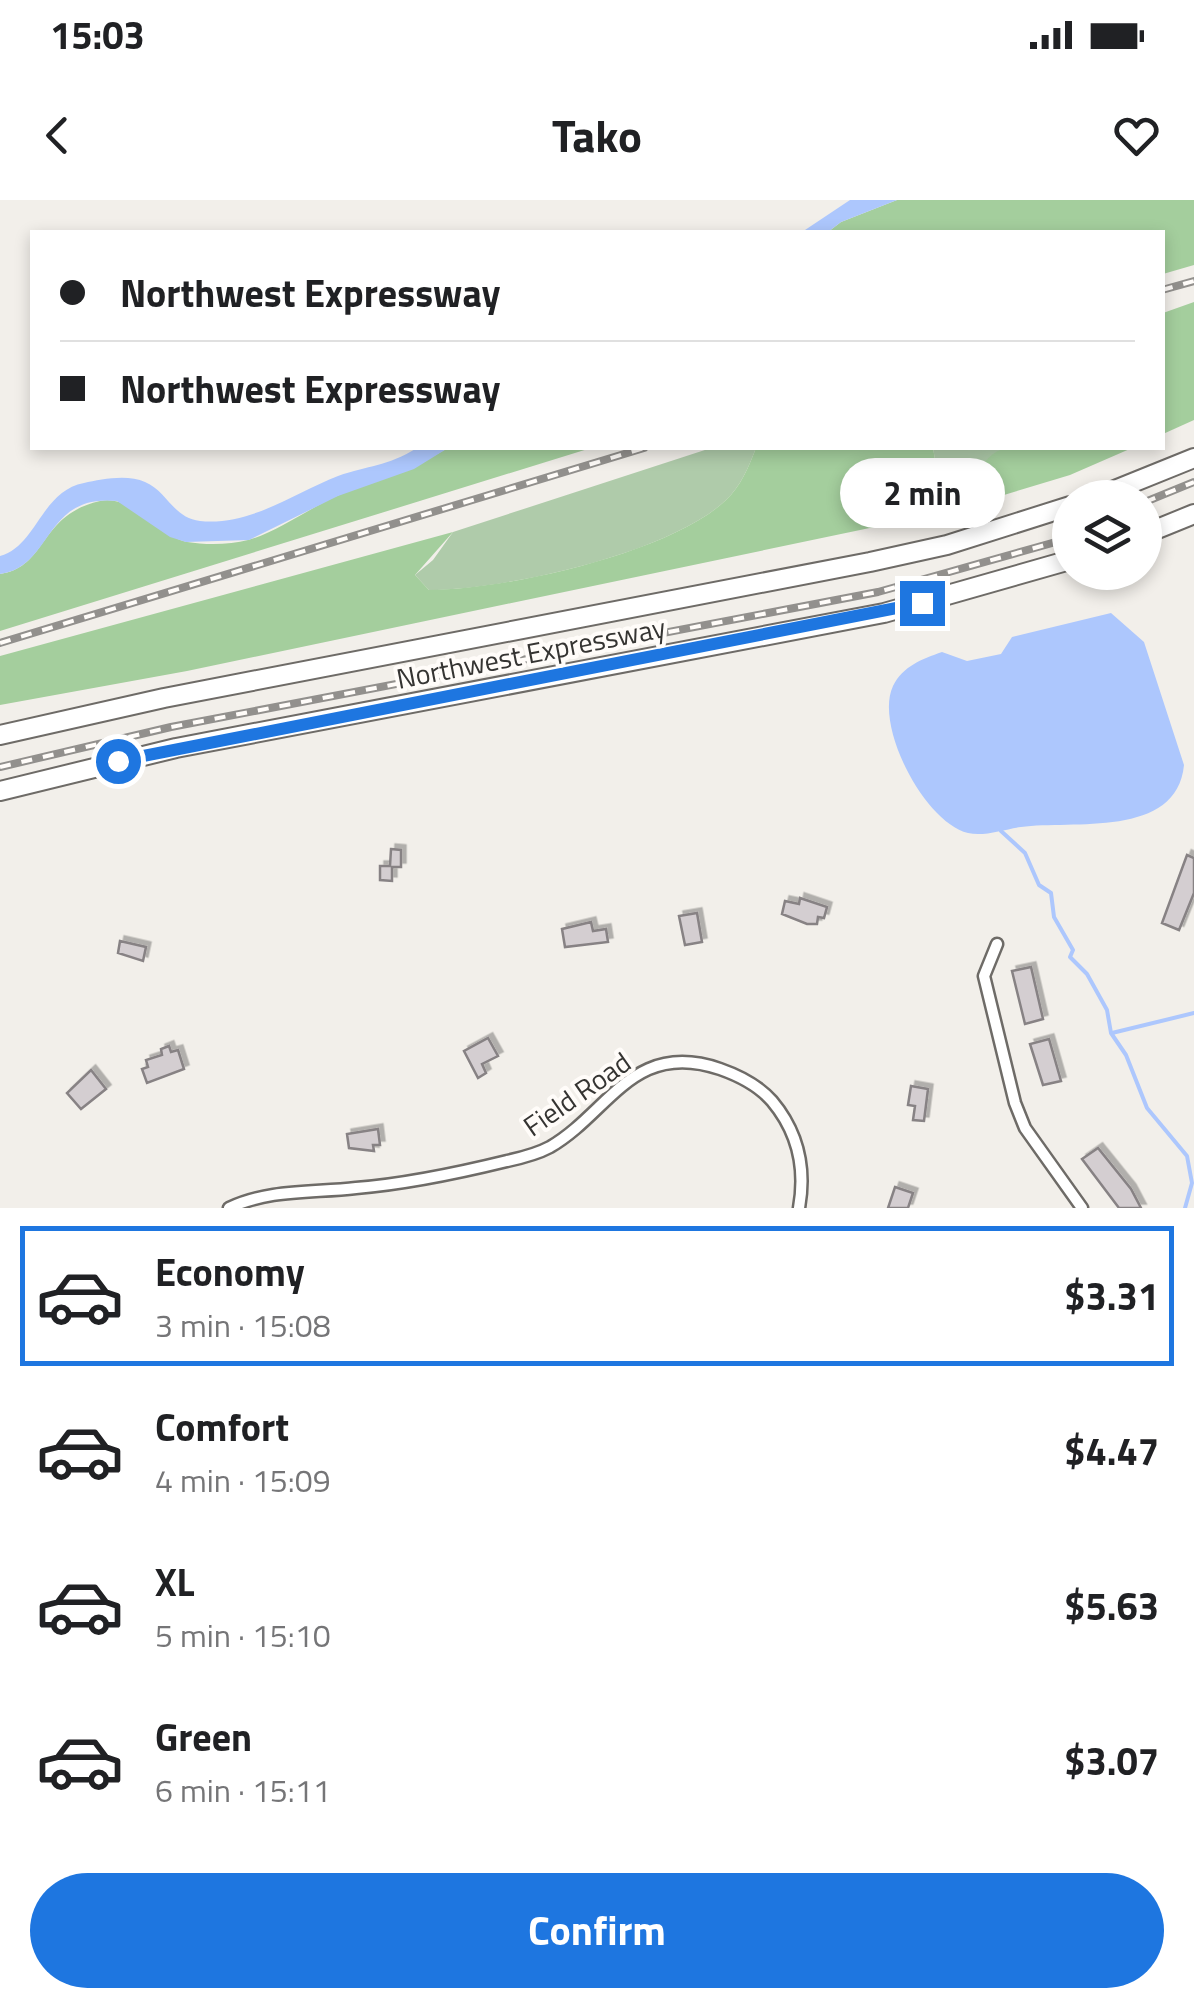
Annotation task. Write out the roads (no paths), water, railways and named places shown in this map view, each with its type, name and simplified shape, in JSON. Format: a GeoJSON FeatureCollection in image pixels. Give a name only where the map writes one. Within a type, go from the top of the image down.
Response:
{"type":"FeatureCollection","features":[{"type":"Feature","properties":{"kind":"highway"},"geometry":{"type":"LineString","coordinates":[[1139,480],[1194,458]]}},
{"type":"Feature","properties":{"kind":"highway","name":"Northwest Expressway"},"geometry":{"type":"LineString","coordinates":[[0,735],[164,698],[870,562],[947,545],[1052,512]]}},
{"type":"Feature","properties":{"kind":"highway"},"geometry":{"type":"LineString","coordinates":[[1162,527],[1194,514]]}},
{"type":"Feature","properties":{"kind":"highway","name":"Northwest Expressway"},"geometry":{"type":"LineString","coordinates":[[0,792],[176,748],[884,613],[1052,565]]}},
{"type":"Feature","properties":{"kind":"street"},"geometry":{"type":"LineString","coordinates":[[996,944],[984,976],[1014,1102],[1025,1128],[1082,1208]]}},
{"type":"Feature","properties":{"kind":"street","name":"Field Road"},"geometry":{"type":"LineString","coordinates":[[228,1208],[256,1197],[390,1184],[530,1156],[567,1135],[604,1097],[632,1078],[680,1064],[726,1071],[770,1099],[798,1150],[803,1180],[799,1208]]}},
{"type":"Feature","properties":{"kind":"water"},"geometry":{"type":"Polygon","coordinates":[[[850,200],[897,200],[841,222],[831,230],[805,230],[850,200]]]}},
{"type":"Feature","properties":{"kind":"water"},"geometry":{"type":"Polygon","coordinates":[[[413,450],[445,450],[414,469],[338,496],[249,540],[186,542],[170,537],[117,501],[93,502],[75,508],[62,519],[30,559],[17,569],[0,574],[0,556],[23,542],[58,496],[84,483],[131,478],[153,486],[191,519],[219,521],[272,507],[338,476],[413,450]]]}},
{"type":"Feature","properties":{"kind":"water"},"geometry":{"type":"Polygon","coordinates":[[[1111,613],[1144,642],[1184,765],[1177,789],[1163,805],[1119,821],[1021,827],[981,834],[952,825],[920,793],[897,747],[889,703],[897,679],[914,664],[942,652],[967,661],[1001,654],[1012,637],[1111,613]]]}},
{"type":"Feature","properties":{"kind":"waterway"},"geometry":{"type":"LineString","coordinates":[[1001,831],[1025,853],[1039,885],[1051,893],[1054,917],[1073,950],[1070,957],[1087,974],[1107,1010],[1111,1033],[1126,1055],[1147,1108],[1187,1156],[1192,1183],[1185,1208]]}},
{"type":"Feature","properties":{"kind":"waterway"},"geometry":{"type":"LineString","coordinates":[[1112,1033],[1194,1013]]}},
{"type":"Feature","properties":{"kind":"railway"},"geometry":{"type":"LineString","coordinates":[[1165,289],[1194,281]]}},
{"type":"Feature","properties":{"kind":"railway"},"geometry":{"type":"LineString","coordinates":[[0,643],[637,450]]}},
{"type":"Feature","properties":{"kind":"railway"},"geometry":{"type":"LineString","coordinates":[[1162,495],[1194,482]]}},
{"type":"Feature","properties":{"kind":"railway"},"geometry":{"type":"LineString","coordinates":[[0,767],[171,727],[878,592],[1052,543]]}}]}
